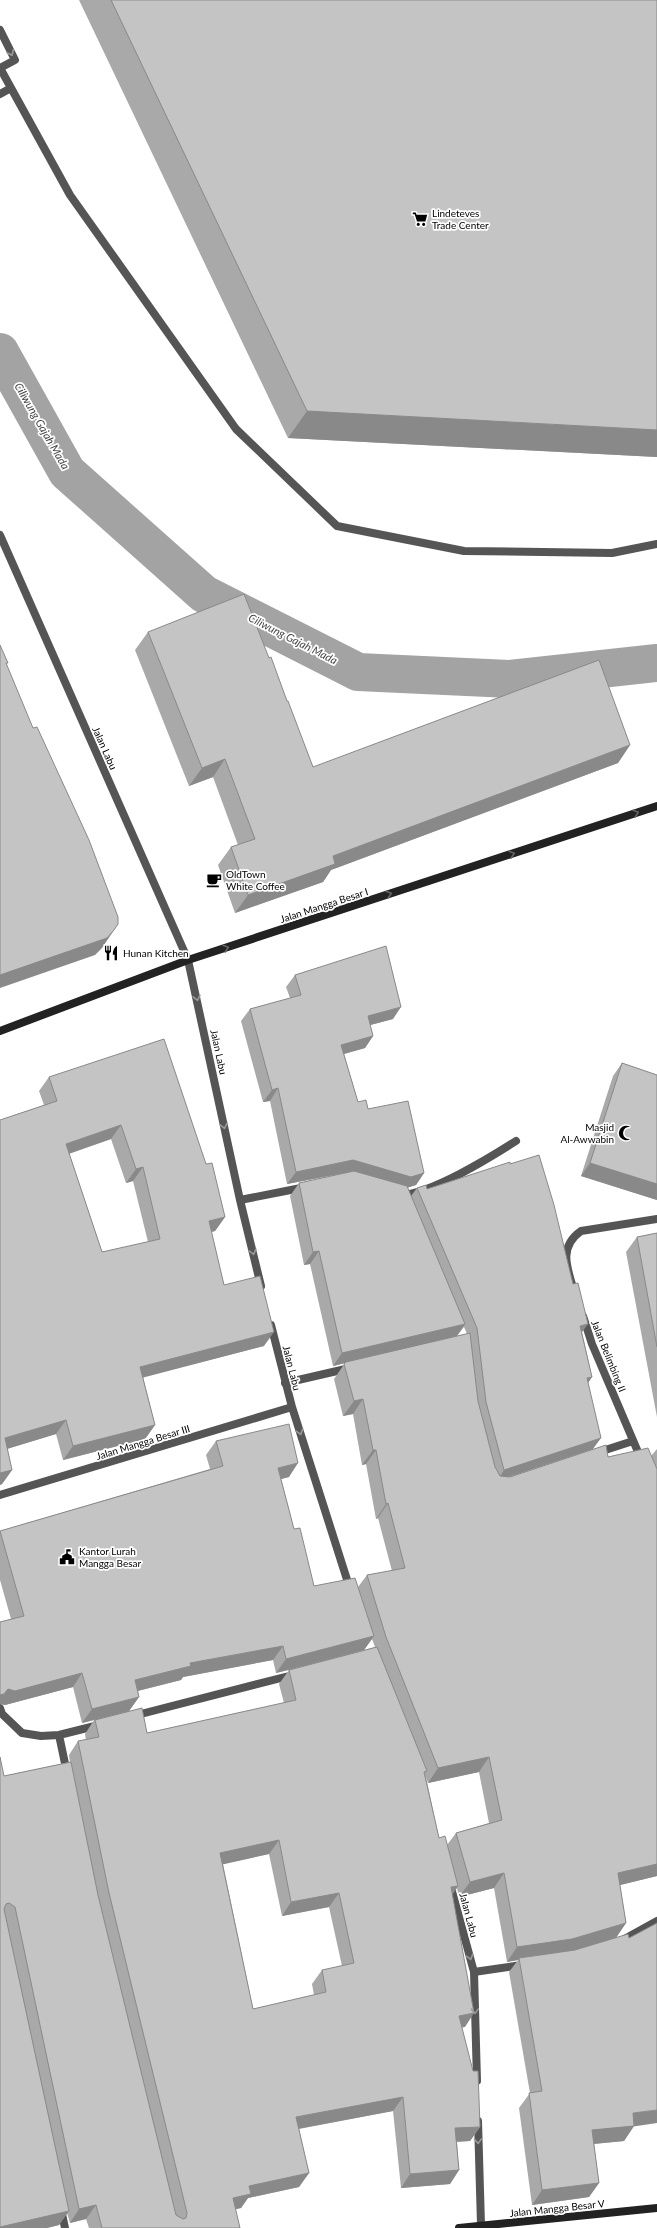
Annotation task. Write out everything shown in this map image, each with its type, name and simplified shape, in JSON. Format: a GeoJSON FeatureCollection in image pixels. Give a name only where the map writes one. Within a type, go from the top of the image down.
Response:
{"type":"FeatureCollection","features":[{"type":"Feature","properties":{"kind":"street"},"geometry":{"type":"LineString","coordinates":[[0,30],[15,60],[0,68],[70,195],[236,429],[337,526],[464,551],[612,553],[657,544]]}},
{"type":"Feature","properties":{"kind":"street"},"geometry":{"type":"LineString","coordinates":[[0,94],[11,88]]}},
{"type":"Feature","properties":{"kind":"street","name":"Jalan Labu"},"geometry":{"type":"LineString","coordinates":[[0,535],[188,960],[240,1200],[263,1292]]}},
{"type":"Feature","properties":{"kind":"street","name":"Jalan Mangga Besar I"},"geometry":{"type":"LineString","coordinates":[[0,1031],[188,960],[657,806]]}},
{"type":"Feature","properties":{"kind":"street"},"geometry":{"type":"LineString","coordinates":[[389,1190],[403,1199],[482,1164],[516,1141]]}},
{"type":"Feature","properties":{"kind":"street"},"geometry":{"type":"LineString","coordinates":[[240,1200],[315,1185]]}},
{"type":"Feature","properties":{"kind":"street","name":"Jalan Belimbing II"},"geometry":{"type":"LineString","coordinates":[[645,1467],[592,1344],[565,1255],[572,1237],[581,1231],[657,1219]]}},
{"type":"Feature","properties":{"kind":"street","name":"Jalan Labu"},"geometry":{"type":"LineString","coordinates":[[268,1314],[292,1407],[352,1594]]}},
{"type":"Feature","properties":{"kind":"street"},"geometry":{"type":"LineString","coordinates":[[285,1383],[360,1366]]}},
{"type":"Feature","properties":{"kind":"street","name":"Jalan Mangga Besar III"},"geometry":{"type":"LineString","coordinates":[[0,1495],[292,1407]]}},
{"type":"Feature","properties":{"kind":"street"},"geometry":{"type":"LineString","coordinates":[[588,1456],[633,1441]]}},
{"type":"Feature","properties":{"kind":"street"},"geometry":{"type":"LineString","coordinates":[[127,1717],[302,1672]]}},
{"type":"Feature","properties":{"kind":"street"},"geometry":{"type":"LineString","coordinates":[[1,1712],[22,1733],[41,1736],[59,1735],[104,1723]]}},
{"type":"Feature","properties":{"kind":"street"},"geometry":{"type":"LineString","coordinates":[[59,1735],[68,1778]]}},
{"type":"Feature","properties":{"kind":"street","name":"Jalan Labu"},"geometry":{"type":"LineString","coordinates":[[447,1872],[474,1972],[477,2091]]}},
{"type":"Feature","properties":{"kind":"street"},"geometry":{"type":"LineString","coordinates":[[611,1945],[657,1921]]}},
{"type":"Feature","properties":{"kind":"street"},"geometry":{"type":"LineString","coordinates":[[474,1972],[533,1963]]}},
{"type":"Feature","properties":{"kind":"street"},"geometry":{"type":"LineString","coordinates":[[478,2115],[481,2225]]}},
{"type":"Feature","properties":{"kind":"street"},"geometry":{"type":"LineString","coordinates":[[59,2197],[65,2228]]}},
{"type":"Feature","properties":{"kind":"street","name":"Jalan Mangga Besar V"},"geometry":{"type":"LineString","coordinates":[[459,2228],[657,2208]]}},
{"type":"Feature","properties":{"kind":"building","name":"Lindeteves Trade Center"},"geometry":{"type":"Polygon","coordinates":[[[111,0],[657,0],[657,430],[307,411],[111,0]]]}},
{"type":"Feature","properties":{"kind":"building"},"geometry":{"type":"Polygon","coordinates":[[[244,594],[269,658],[271,657],[313,767],[599,660],[630,745],[333,856],[335,864],[248,895],[231,847],[255,839],[225,759],[202,768],[148,632],[244,594]]]}},
{"type":"Feature","properties":{"kind":"building"},"geometry":{"type":"Polygon","coordinates":[[[0,645],[33,728],[37,727],[89,840],[118,917],[118,924],[107,938],[0,975],[0,645]]]}},
{"type":"Feature","properties":{"kind":"building"},"geometry":{"type":"Polygon","coordinates":[[[386,946],[401,1007],[368,1016],[373,1036],[341,1045],[358,1102],[366,1100],[368,1109],[408,1101],[424,1173],[411,1177],[353,1160],[296,1172],[278,1088],[272,1090],[250,1009],[301,995],[295,975],[386,946]]]}},
{"type":"Feature","properties":{"kind":"building"},"geometry":{"type":"Polygon","coordinates":[[[164,1039],[206,1164],[212,1163],[225,1217],[209,1221],[224,1285],[260,1276],[274,1332],[140,1367],[155,1425],[73,1446],[66,1420],[5,1438],[12,1470],[0,1473],[0,1120],[57,1101],[49,1077],[164,1039]],[[121,1125],[66,1144],[102,1252],[160,1239],[143,1167],[136,1169],[121,1125]]]}},
{"type":"Feature","properties":{"kind":"building","name":"Masjid Al-Awwabin"},"geometry":{"type":"Polygon","coordinates":[[[622,1063],[657,1075],[657,1184],[590,1163],[622,1063]]]}},
{"type":"Feature","properties":{"kind":"building"},"geometry":{"type":"Polygon","coordinates":[[[539,1155],[554,1205],[573,1284],[578,1283],[588,1324],[580,1326],[592,1377],[587,1378],[601,1438],[504,1470],[486,1402],[477,1328],[417,1188],[426,1185],[427,1189],[510,1162],[510,1164],[539,1155]]]}},
{"type":"Feature","properties":{"kind":"building"},"geometry":{"type":"Polygon","coordinates":[[[354,1171],[407,1186],[465,1324],[342,1353],[319,1251],[313,1252],[299,1183],[354,1171]]]}},
{"type":"Feature","properties":{"kind":"building"},"geometry":{"type":"Polygon","coordinates":[[[657,1233],[657,1347],[637,1237],[657,1233]]]}},
{"type":"Feature","properties":{"kind":"building"},"geometry":{"type":"Polygon","coordinates":[[[470,1333],[478,1401],[495,1467],[500,1476],[510,1477],[606,1445],[608,1457],[648,1448],[657,1469],[657,1864],[618,1873],[626,1923],[572,1939],[517,1947],[504,1873],[470,1882],[456,1833],[502,1820],[489,1757],[438,1768],[386,1637],[367,1575],[405,1568],[388,1503],[386,1504],[376,1450],[373,1450],[363,1399],[354,1401],[344,1364],[346,1362],[470,1333]]]}},
{"type":"Feature","properties":{"kind":"building"},"geometry":{"type":"Polygon","coordinates":[[[289,1424],[298,1463],[278,1468],[294,1529],[300,1528],[314,1586],[355,1578],[374,1636],[286,1659],[283,1646],[190,1663],[191,1666],[135,1680],[139,1697],[92,1709],[82,1673],[15,1691],[8,1689],[4,1694],[0,1695],[0,1622],[24,1616],[0,1531],[223,1466],[216,1441],[289,1424]]]}},
{"type":"Feature","properties":{"kind":"building"},"geometry":{"type":"Polygon","coordinates":[[[377,1647],[427,1771],[424,1772],[439,1838],[445,1836],[458,1886],[451,1887],[474,2013],[459,2016],[473,2071],[478,2071],[480,2127],[455,2128],[459,2170],[410,2174],[403,2097],[296,2117],[309,2173],[249,2186],[251,2194],[233,2198],[240,2228],[102,2228],[96,2205],[79,2209],[15,1907],[9,1903],[6,1904],[4,1909],[69,2211],[0,2227],[0,1757],[4,1776],[71,1762],[98,1895],[176,2215],[183,2219],[186,2218],[187,2213],[109,1893],[78,1741],[99,1737],[95,1720],[142,1708],[147,1733],[296,1700],[289,1670],[377,1647]],[[279,1840],[220,1853],[253,2009],[326,1992],[322,1970],[354,1963],[339,1893],[291,1902],[279,1840]]]}},
{"type":"Feature","properties":{"kind":"building"},"geometry":{"type":"Polygon","coordinates":[[[657,1923],[657,2110],[633,2113],[634,2126],[592,2130],[599,2183],[542,2190],[529,2093],[542,2091],[519,1958],[575,1950],[628,1934],[629,1938],[657,1923]]]}},
{"type":"Feature","properties":{"kind":"waterway","name":"Ciliwung Gajah Mada"},"geometry":{"type":"LineString","coordinates":[[0,352],[67,472],[204,594],[358,672],[510,679],[657,663]]}},
{"type":"Feature","properties":{"kind":"place","name":"Lindeteves Trade Center"},"geometry":{"type":"Point","coordinates":[420,219]}},
{"type":"Feature","properties":{"kind":"place","name":"OldTown White Coffee"},"geometry":{"type":"Point","coordinates":[214,880]}},
{"type":"Feature","properties":{"kind":"place","name":"Hunan Kitchen"},"geometry":{"type":"Point","coordinates":[111,953]}},
{"type":"Feature","properties":{"kind":"place","name":"Masjid Al-Awwabin"},"geometry":{"type":"Point","coordinates":[626,1133]}},
{"type":"Feature","properties":{"kind":"place","name":"Kantor Lurah Mangga Besar"},"geometry":{"type":"Point","coordinates":[67,1557]}}]}
